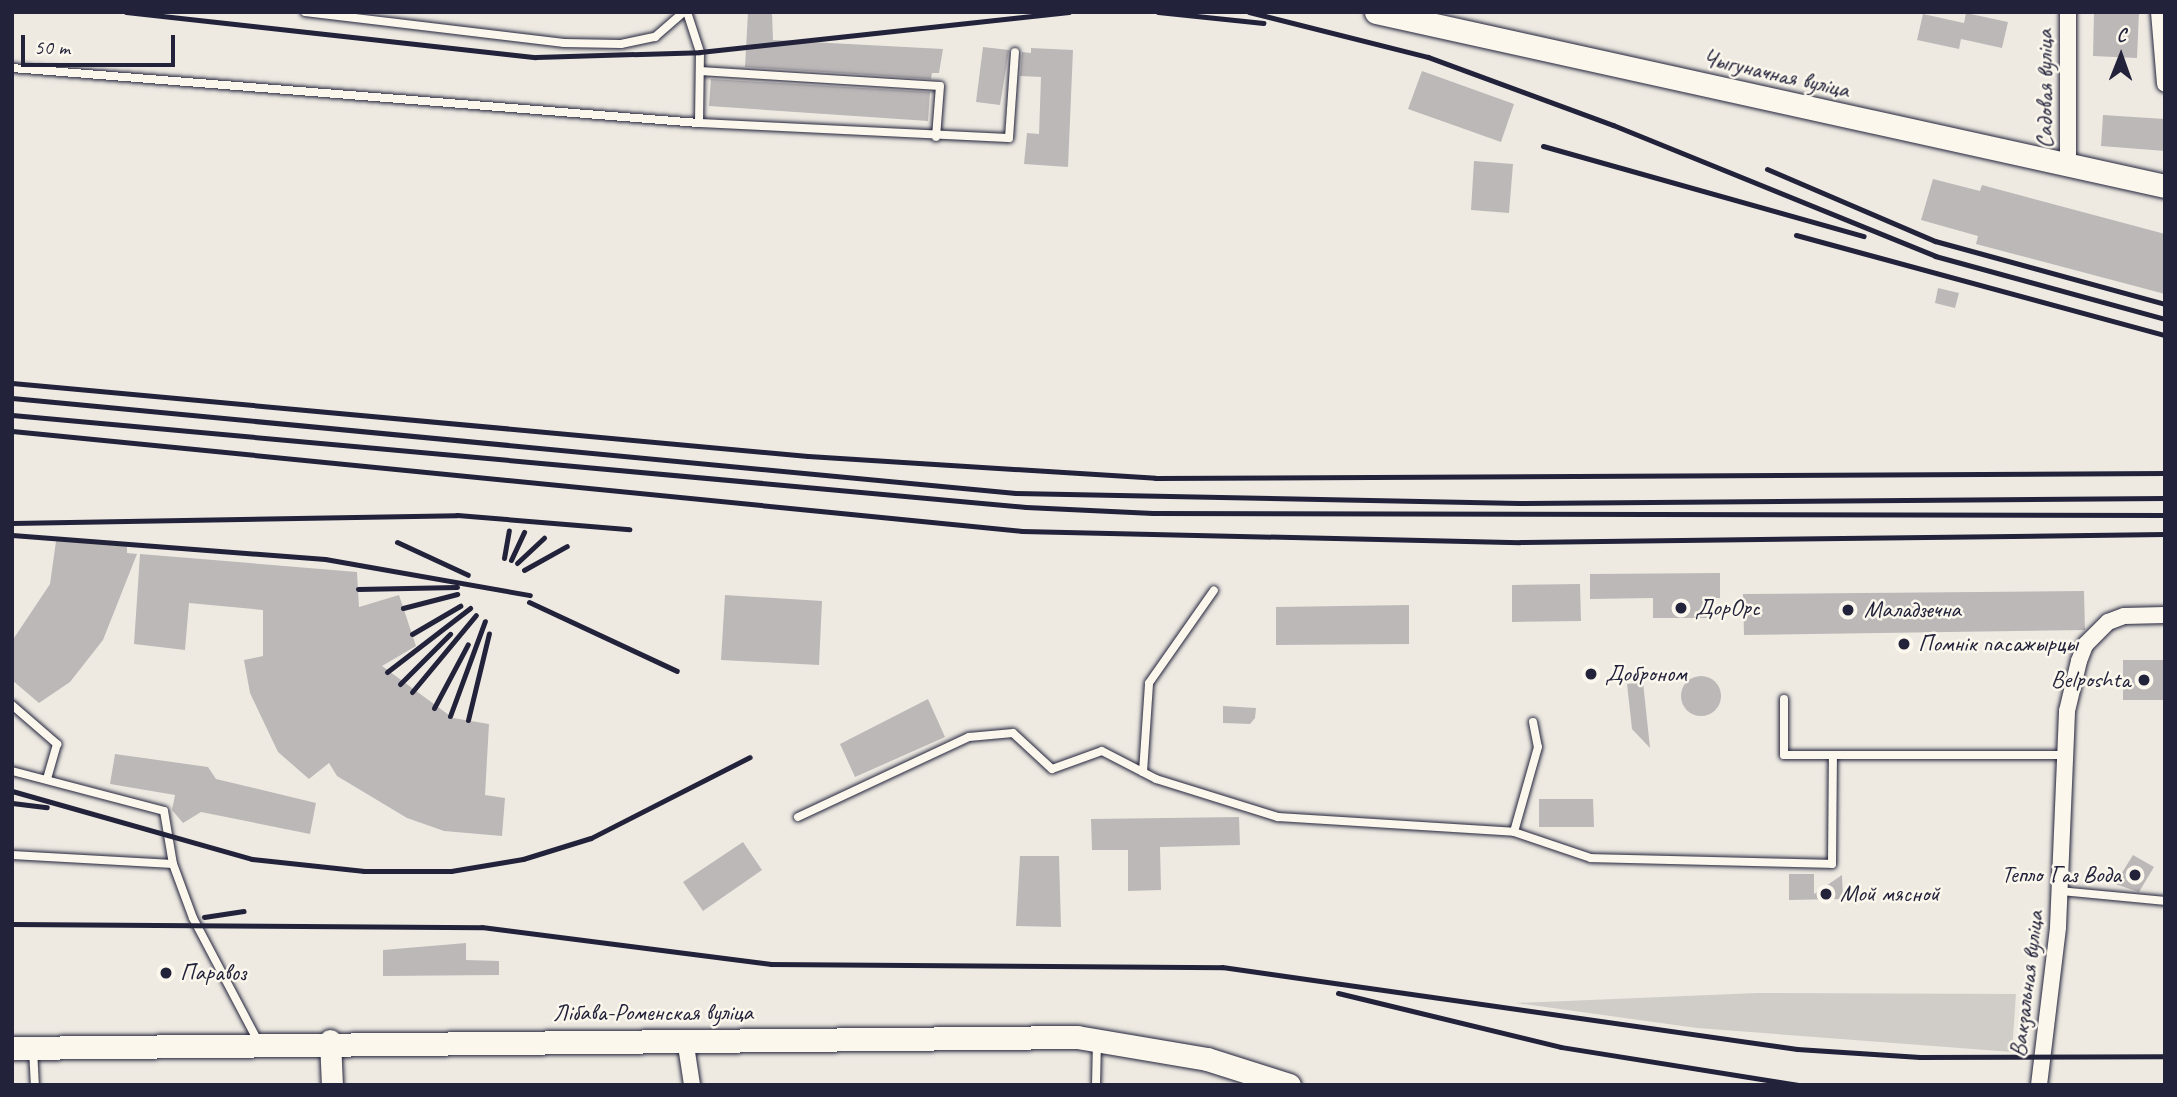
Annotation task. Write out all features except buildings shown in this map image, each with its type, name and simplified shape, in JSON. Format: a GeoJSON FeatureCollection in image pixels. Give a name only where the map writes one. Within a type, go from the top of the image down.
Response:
{"type":"FeatureCollection","features":[{"type":"Feature","properties":{"kind":"main road","name":"Чыгуначная вуліца"},"geometry":{"type":"LineString","coordinates":[[1376,12],[1454,25],[2068,167],[2165,186]]}},
{"type":"Feature","properties":{"kind":"main road","name":"Лібава-Роменская вуліца"},"geometry":{"type":"LineString","coordinates":[[22,1047],[330,1040],[1097,1040],[1207,1059],[1289,1085]]}},
{"type":"Feature","properties":{"kind":"street","name":"Садовая вуліца"},"geometry":{"type":"LineString","coordinates":[[2068,12],[2068,167]]}},
{"type":"Feature","properties":{"kind":"street"},"geometry":{"type":"LineString","coordinates":[[2159,12],[2165,84]]}},
{"type":"Feature","properties":{"kind":"street","name":"Вакзальная вуліца"},"geometry":{"type":"LineString","coordinates":[[2039,1085],[2060,891],[2067,711],[2085,645],[2109,622],[2124,616],[2165,615]]}},
{"type":"Feature","properties":{"kind":"street"},"geometry":{"type":"LineString","coordinates":[[685,1039],[692,1085]]}},
{"type":"Feature","properties":{"kind":"street"},"geometry":{"type":"LineString","coordinates":[[330,1040],[332,1085]]}},
{"type":"Feature","properties":{"kind":"lane"},"geometry":{"type":"LineString","coordinates":[[305,12],[564,43],[621,44],[655,37],[685,12],[700,52],[699,122]]}},
{"type":"Feature","properties":{"kind":"lane"},"geometry":{"type":"LineString","coordinates":[[12,68],[699,122],[936,137],[1009,138],[1015,52]]}},
{"type":"Feature","properties":{"kind":"lane"},"geometry":{"type":"LineString","coordinates":[[700,71],[940,86],[936,137]]}},
{"type":"Feature","properties":{"kind":"lane"},"geometry":{"type":"LineString","coordinates":[[1143,772],[1149,683],[1214,590]]}},
{"type":"Feature","properties":{"kind":"lane"},"geometry":{"type":"LineString","coordinates":[[1784,699],[1784,755],[2065,755]]}},
{"type":"Feature","properties":{"kind":"lane"},"geometry":{"type":"LineString","coordinates":[[12,705],[57,744],[47,778]]}},
{"type":"Feature","properties":{"kind":"lane"},"geometry":{"type":"LineString","coordinates":[[1514,832],[1538,747],[1532,722]]}},
{"type":"Feature","properties":{"kind":"lane"},"geometry":{"type":"LineString","coordinates":[[798,817],[969,737],[1013,733],[1052,769],[1102,751],[1143,772],[1278,817],[1514,832],[1591,858],[1832,864],[1833,755]]}},
{"type":"Feature","properties":{"kind":"lane"},"geometry":{"type":"LineString","coordinates":[[12,771],[47,778],[164,811],[173,864],[193,918],[258,1043]]}},
{"type":"Feature","properties":{"kind":"lane"},"geometry":{"type":"LineString","coordinates":[[12,855],[173,864]]}},
{"type":"Feature","properties":{"kind":"lane"},"geometry":{"type":"LineString","coordinates":[[2060,891],[2165,901]]}},
{"type":"Feature","properties":{"kind":"lane"},"geometry":{"type":"LineString","coordinates":[[1097,1040],[1097,1085]]}},
{"type":"Feature","properties":{"kind":"lane"},"geometry":{"type":"LineString","coordinates":[[22,1047],[35,1085]]}},
{"type":"Feature","properties":{"kind":"shaded area"},"geometry":{"type":"Polygon","coordinates":[[[1757,993],[2016,994],[2012,1052],[1697,1028],[1516,1003],[1757,993]]]}},
{"type":"Feature","properties":{"kind":"railway"},"geometry":{"type":"LineString","coordinates":[[126,12],[536,57],[700,52],[1069,12]]}},
{"type":"Feature","properties":{"kind":"railway"},"geometry":{"type":"LineString","coordinates":[[1158,12],[1263,23]]}},
{"type":"Feature","properties":{"kind":"railway"},"geometry":{"type":"LineString","coordinates":[[1249,12],[1428,57],[1613,125],[1935,256],[2165,319]]}},
{"type":"Feature","properties":{"kind":"railway"},"geometry":{"type":"LineString","coordinates":[[1543,146],[1864,236]]}},
{"type":"Feature","properties":{"kind":"railway"},"geometry":{"type":"LineString","coordinates":[[1767,169],[1935,241],[2165,304]]}},
{"type":"Feature","properties":{"kind":"railway"},"geometry":{"type":"LineString","coordinates":[[1796,235],[2165,335]]}},
{"type":"Feature","properties":{"kind":"railway"},"geometry":{"type":"LineString","coordinates":[[12,383],[808,456],[1155,478],[2165,473]]}},
{"type":"Feature","properties":{"kind":"railway"},"geometry":{"type":"LineString","coordinates":[[12,398],[1016,493],[1520,503],[2165,498]]}},
{"type":"Feature","properties":{"kind":"railway"},"geometry":{"type":"LineString","coordinates":[[12,415],[1026,507],[1153,513],[2165,515]]}},
{"type":"Feature","properties":{"kind":"railway"},"geometry":{"type":"LineString","coordinates":[[12,431],[1022,531],[1520,542],[2165,534]]}},
{"type":"Feature","properties":{"kind":"railway"},"geometry":{"type":"LineString","coordinates":[[12,523],[457,515],[629,529]]}},
{"type":"Feature","properties":{"kind":"railway"},"geometry":{"type":"LineString","coordinates":[[504,558],[509,530]]}},
{"type":"Feature","properties":{"kind":"railway"},"geometry":{"type":"LineString","coordinates":[[511,560],[524,532]]}},
{"type":"Feature","properties":{"kind":"railway"},"geometry":{"type":"LineString","coordinates":[[12,535],[325,559],[530,595]]}},
{"type":"Feature","properties":{"kind":"railway"},"geometry":{"type":"LineString","coordinates":[[517,563],[544,538]]}},
{"type":"Feature","properties":{"kind":"railway"},"geometry":{"type":"LineString","coordinates":[[397,542],[468,575]]}},
{"type":"Feature","properties":{"kind":"railway"},"geometry":{"type":"LineString","coordinates":[[524,570],[567,546]]}},
{"type":"Feature","properties":{"kind":"railway"},"geometry":{"type":"LineString","coordinates":[[358,589],[457,587]]}},
{"type":"Feature","properties":{"kind":"railway"},"geometry":{"type":"LineString","coordinates":[[403,608],[457,594]]}},
{"type":"Feature","properties":{"kind":"railway"},"geometry":{"type":"LineString","coordinates":[[529,602],[677,671]]}},
{"type":"Feature","properties":{"kind":"railway"},"geometry":{"type":"LineString","coordinates":[[412,634],[460,606]]}},
{"type":"Feature","properties":{"kind":"railway"},"geometry":{"type":"LineString","coordinates":[[387,672],[470,608]]}},
{"type":"Feature","properties":{"kind":"railway"},"geometry":{"type":"LineString","coordinates":[[412,692],[476,615]]}},
{"type":"Feature","properties":{"kind":"railway"},"geometry":{"type":"LineString","coordinates":[[450,716],[485,621]]}},
{"type":"Feature","properties":{"kind":"railway"},"geometry":{"type":"LineString","coordinates":[[468,720],[489,633]]}},
{"type":"Feature","properties":{"kind":"railway"},"geometry":{"type":"LineString","coordinates":[[400,684],[450,634]]}},
{"type":"Feature","properties":{"kind":"railway"},"geometry":{"type":"LineString","coordinates":[[434,708],[468,644]]}},
{"type":"Feature","properties":{"kind":"railway"},"geometry":{"type":"LineString","coordinates":[[12,791],[252,859],[364,871],[451,871],[523,859],[591,838],[750,757]]}},
{"type":"Feature","properties":{"kind":"railway"},"geometry":{"type":"LineString","coordinates":[[12,803],[47,807]]}},
{"type":"Feature","properties":{"kind":"railway"},"geometry":{"type":"LineString","coordinates":[[204,917],[244,911]]}},
{"type":"Feature","properties":{"kind":"railway"},"geometry":{"type":"LineString","coordinates":[[12,924],[482,927],[771,964],[1222,967],[1797,1049],[1920,1057],[2165,1056]]}},
{"type":"Feature","properties":{"kind":"railway"},"geometry":{"type":"LineString","coordinates":[[1338,993],[1561,1047],[1799,1085]]}},
{"type":"Feature","properties":{"kind":"place","name":"ДорОрс"},"geometry":{"type":"Point","coordinates":[1681,608]}},
{"type":"Feature","properties":{"kind":"place","name":"Маладзечна"},"geometry":{"type":"Point","coordinates":[1848,610]}},
{"type":"Feature","properties":{"kind":"place","name":"Помнік пасажырцы"},"geometry":{"type":"Point","coordinates":[1904,644]}},
{"type":"Feature","properties":{"kind":"place","name":"Доброном"},"geometry":{"type":"Point","coordinates":[1591,674]}},
{"type":"Feature","properties":{"kind":"place","name":"Belposhta"},"geometry":{"type":"Point","coordinates":[2144,680]}},
{"type":"Feature","properties":{"kind":"place","name":"Тепло Газ Вода"},"geometry":{"type":"Point","coordinates":[2135,875]}},
{"type":"Feature","properties":{"kind":"place","name":"Мой мясной"},"geometry":{"type":"Point","coordinates":[1826,894]}},
{"type":"Feature","properties":{"kind":"place","name":"Паравоз"},"geometry":{"type":"Point","coordinates":[166,973]}}]}
